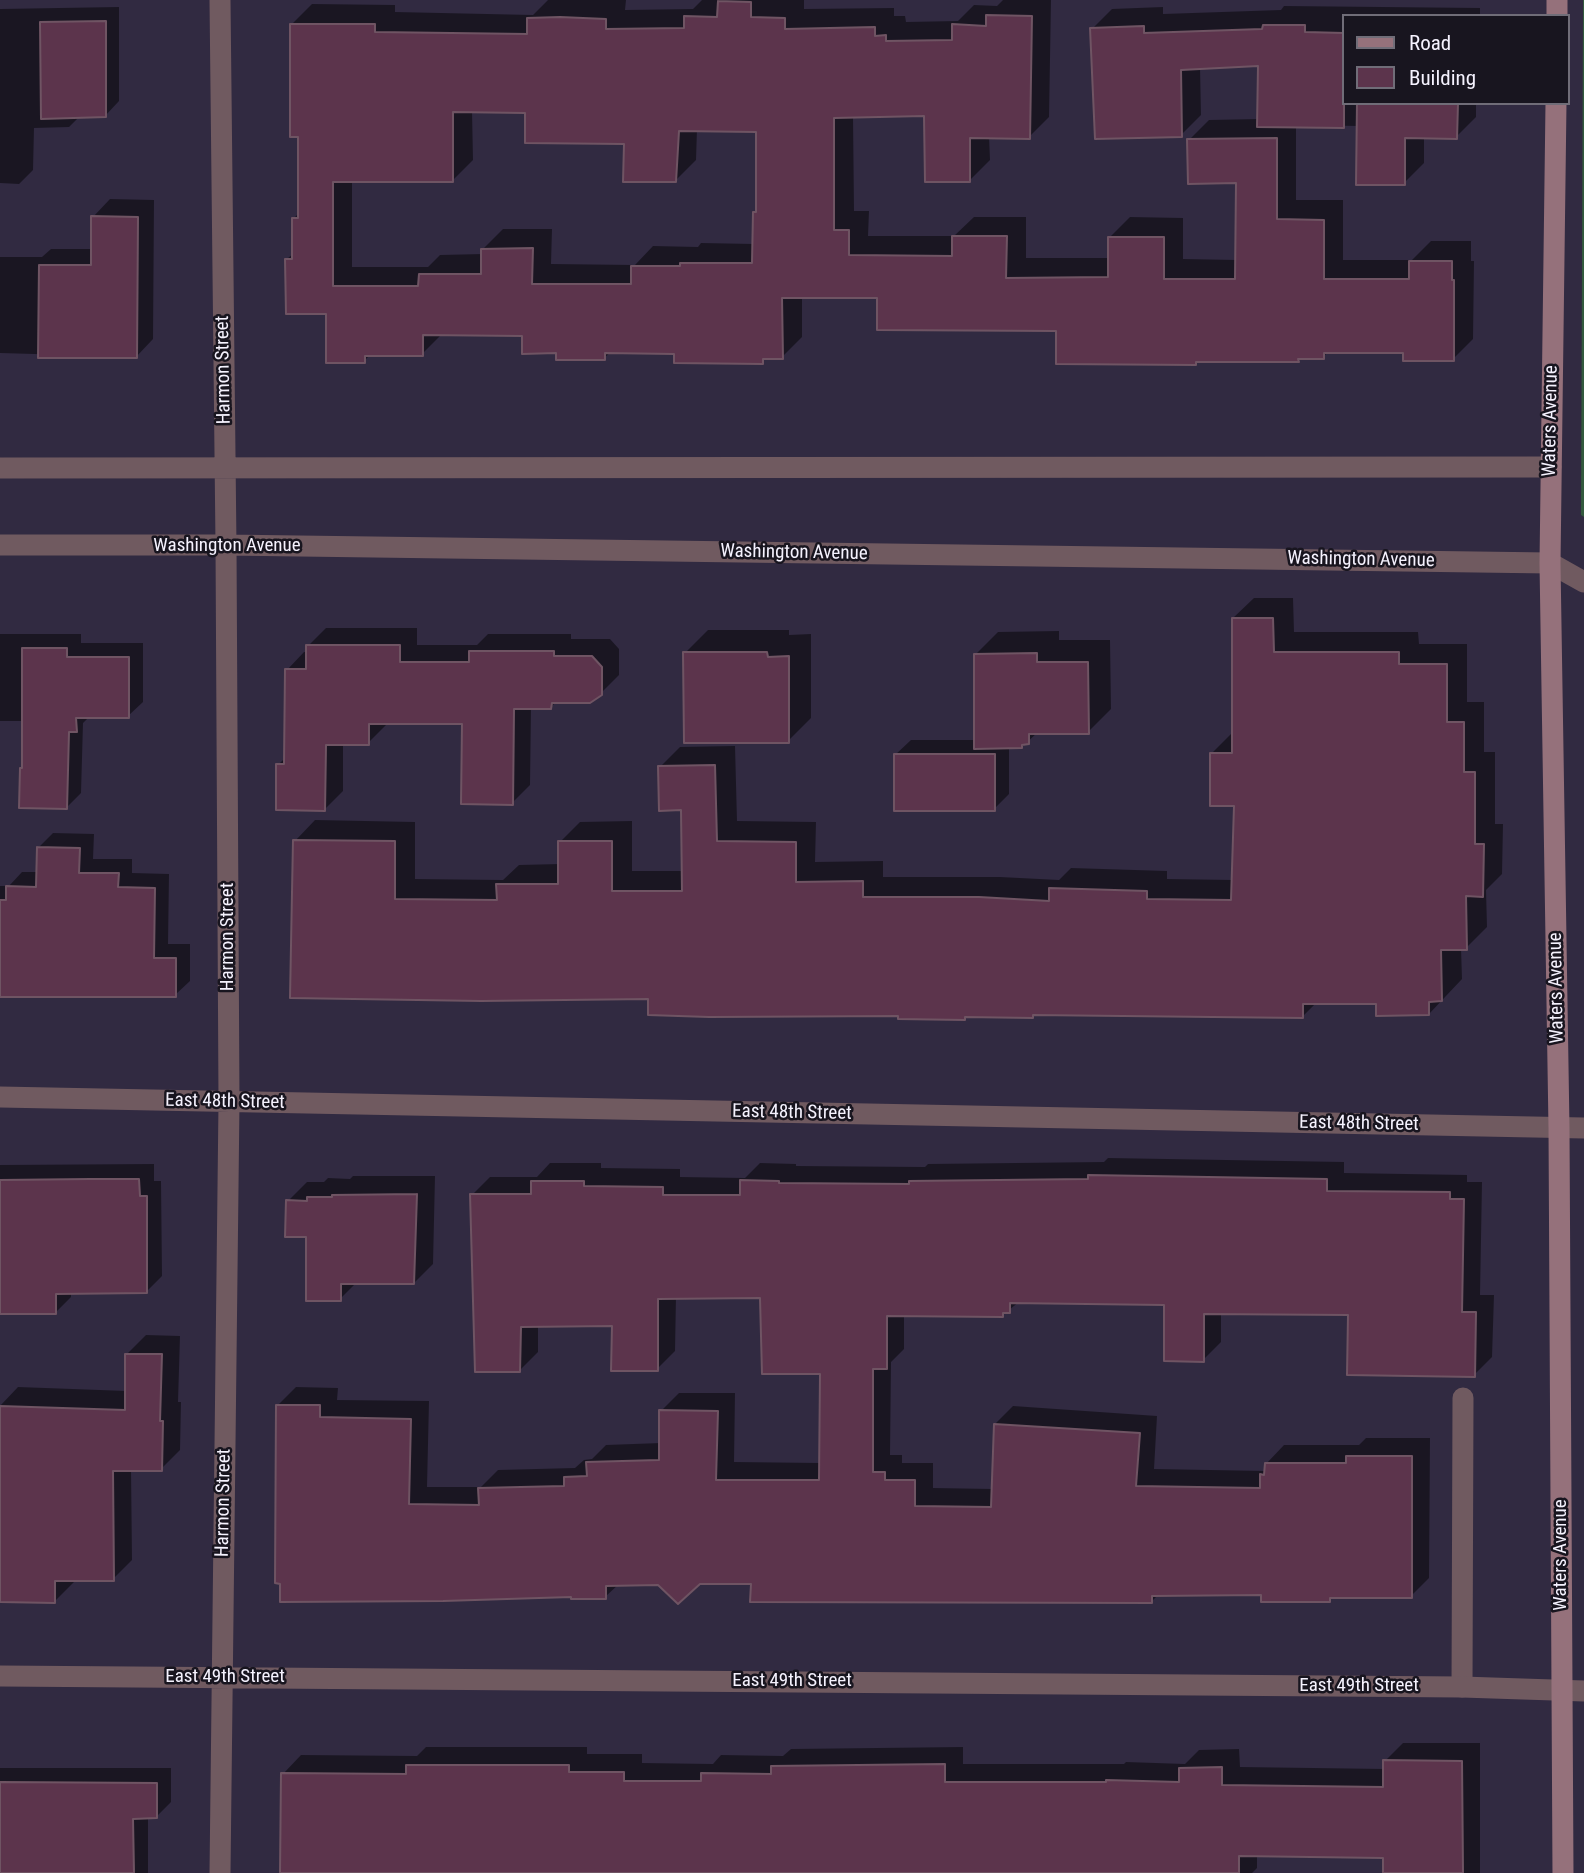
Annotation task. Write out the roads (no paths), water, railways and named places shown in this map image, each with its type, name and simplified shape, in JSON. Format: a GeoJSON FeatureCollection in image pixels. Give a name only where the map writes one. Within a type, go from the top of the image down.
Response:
{"type":"FeatureCollection","features":[{"type":"Feature","properties":{"kind":"main road","name":"Waters Avenue"},"geometry":{"type":"LineString","coordinates":[[1556,105],[1550,563],[1559,1128],[1563,1873]]}},
{"type":"Feature","properties":{"kind":"street","name":"Harmon Street"},"geometry":{"type":"LineString","coordinates":[[220,0],[229,1102],[220,1873]]}},
{"type":"Feature","properties":{"kind":"street"},"geometry":{"type":"LineString","coordinates":[[0,468],[1551,467]]}},
{"type":"Feature","properties":{"kind":"street","name":"Washington Avenue"},"geometry":{"type":"LineString","coordinates":[[0,545],[226,545],[1550,563],[1584,582]]}},
{"type":"Feature","properties":{"kind":"street","name":"East 48th Street"},"geometry":{"type":"LineString","coordinates":[[0,1097],[1584,1128]]}},
{"type":"Feature","properties":{"kind":"street"},"geometry":{"type":"LineString","coordinates":[[1462,1687],[1463,1398]]}},
{"type":"Feature","properties":{"kind":"street","name":"East 49th Street"},"geometry":{"type":"LineString","coordinates":[[0,1676],[1584,1690]]}}]}
